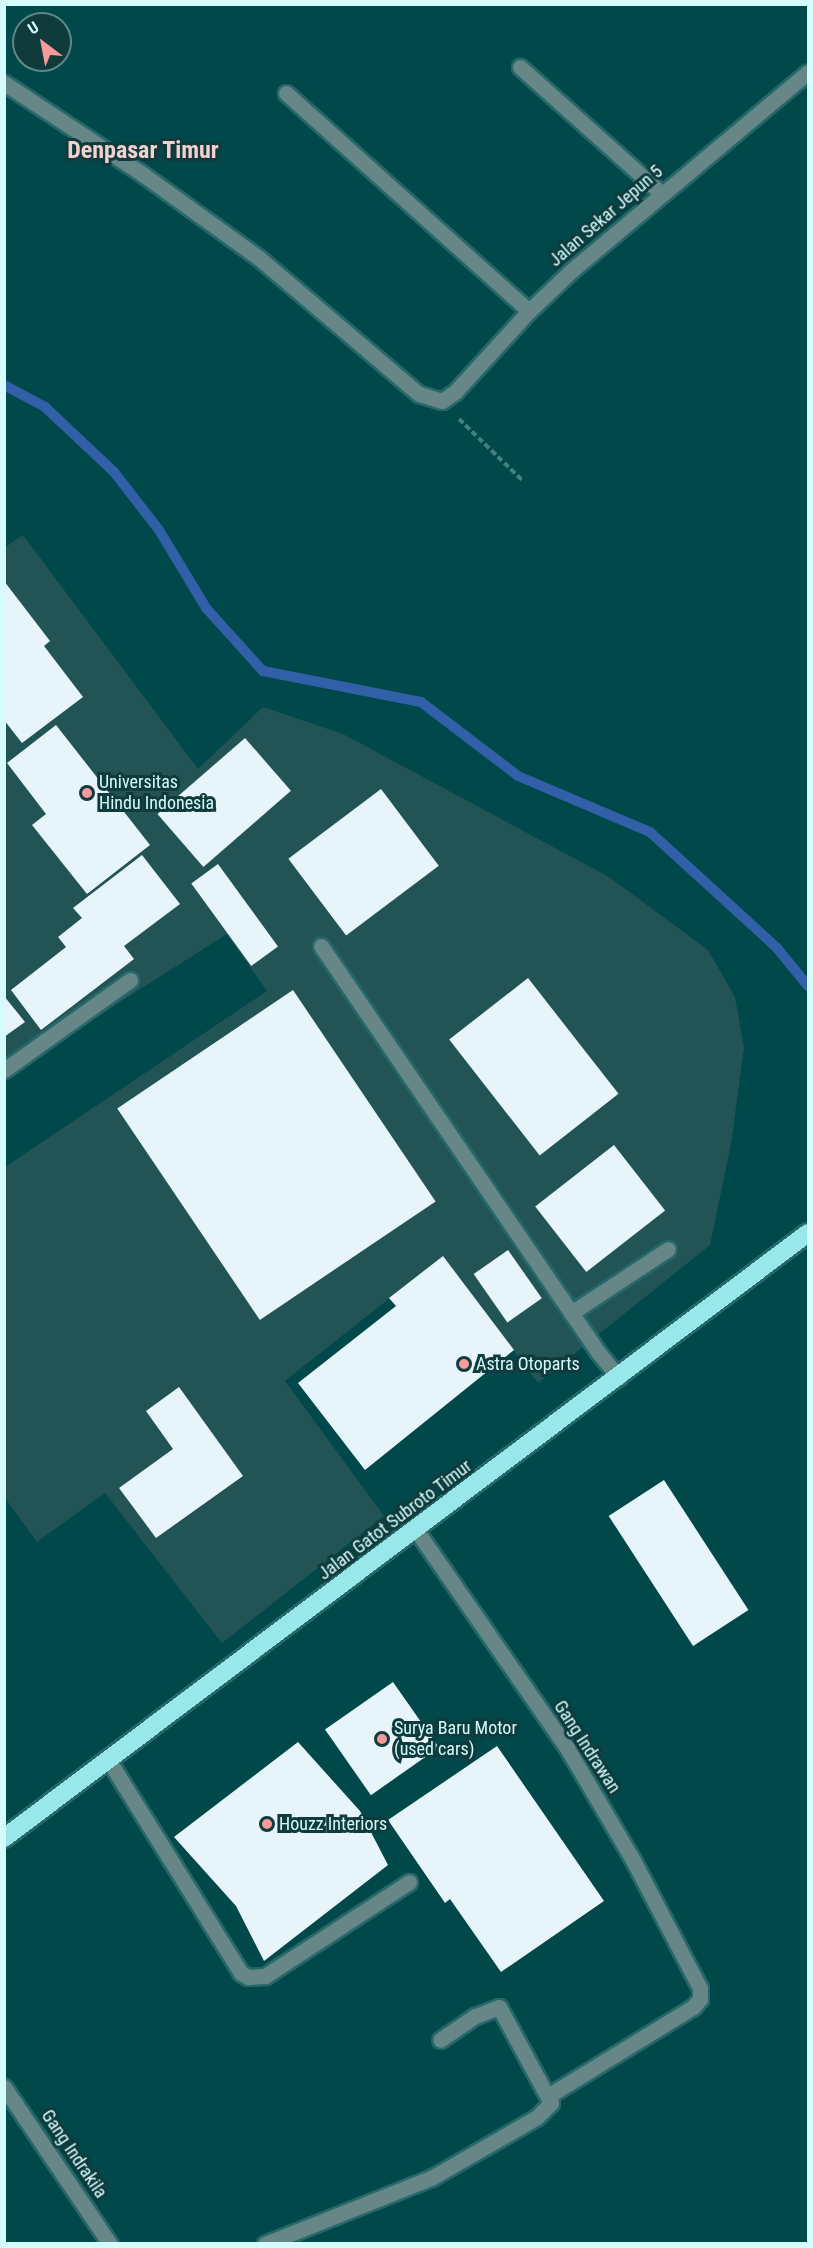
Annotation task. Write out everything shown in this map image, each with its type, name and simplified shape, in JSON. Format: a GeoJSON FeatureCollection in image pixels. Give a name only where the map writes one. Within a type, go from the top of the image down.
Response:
{"type":"FeatureCollection","features":[{"type":"Feature","properties":{"kind":"highway","name":"Jalan Gatot Subroto Timur"},"geometry":{"type":"LineString","coordinates":[[4,1838],[619,1378],[808,1233]]}},
{"type":"Feature","properties":{"kind":"street"},"geometry":{"type":"LineString","coordinates":[[520,67],[661,193]]}},
{"type":"Feature","properties":{"kind":"street","name":"Jalan Sekar Jepun 5"},"geometry":{"type":"LineString","coordinates":[[442,401],[455,392],[529,311],[661,193],[808,72]]}},
{"type":"Feature","properties":{"kind":"street"},"geometry":{"type":"LineString","coordinates":[[4,83],[141,173],[259,258],[419,394],[442,401]]}},
{"type":"Feature","properties":{"kind":"street"},"geometry":{"type":"LineString","coordinates":[[286,93],[529,311]]}},
{"type":"Feature","properties":{"kind":"street"},"geometry":{"type":"LineString","coordinates":[[321,946],[571,1313],[619,1378]]}},
{"type":"Feature","properties":{"kind":"street"},"geometry":{"type":"LineString","coordinates":[[4,1070],[130,980]]}},
{"type":"Feature","properties":{"kind":"street"},"geometry":{"type":"LineString","coordinates":[[571,1313],[668,1250]]}},
{"type":"Feature","properties":{"kind":"street","name":"Gang Indrawan"},"geometry":{"type":"LineString","coordinates":[[416,1530],[590,1786],[683,1953],[700,1988],[700,1999],[693,2007],[548,2096]]}},
{"type":"Feature","properties":{"kind":"street"},"geometry":{"type":"LineString","coordinates":[[109,1761],[242,1973],[248,1977],[265,1976],[409,1882]]}},
{"type":"Feature","properties":{"kind":"street"},"geometry":{"type":"LineString","coordinates":[[265,2244],[431,2178],[537,2117],[550,2103],[499,2007],[475,2016],[440,2040]]}},
{"type":"Feature","properties":{"kind":"street","name":"Gang Indrakila"},"geometry":{"type":"LineString","coordinates":[[4,2087],[110,2244]]}},
{"type":"Feature","properties":{"kind":"path"},"geometry":{"type":"LineString","coordinates":[[442,401],[523,481]]}},
{"type":"Feature","properties":{"kind":"shaded area"},"geometry":{"type":"Polygon","coordinates":[[[23,535],[198,769],[263,707],[343,734],[609,877],[708,950],[735,997],[744,1048],[731,1144],[710,1245],[538,1383],[443,1256],[285,1381],[384,1516],[222,1643],[105,1493],[37,1542],[5,1498],[5,1167],[267,991],[227,934],[5,1075],[4,548],[23,535]]]}},
{"type":"Feature","properties":{"kind":"building"},"geometry":{"type":"Polygon","coordinates":[[[4,581],[50,641],[44,646],[83,697],[22,743],[4,720],[4,581]]]}},
{"type":"Feature","properties":{"kind":"building"},"geometry":{"type":"Polygon","coordinates":[[[56,725],[150,845],[87,894],[32,825],[46,814],[7,763],[56,725]]]}},
{"type":"Feature","properties":{"kind":"building"},"geometry":{"type":"Polygon","coordinates":[[[245,738],[291,791],[203,867],[157,814],[245,738]]]}},
{"type":"Feature","properties":{"kind":"building"},"geometry":{"type":"Polygon","coordinates":[[[381,789],[439,866],[346,935],[288,859],[381,789]]]}},
{"type":"Feature","properties":{"kind":"building"},"geometry":{"type":"Polygon","coordinates":[[[142,855],[180,904],[124,946],[134,959],[41,1030],[11,990],[66,947],[58,937],[82,918],[73,908],[142,855]]]}},
{"type":"Feature","properties":{"kind":"building"},"geometry":{"type":"Polygon","coordinates":[[[218,864],[278,947],[251,966],[191,883],[218,864]]]}},
{"type":"Feature","properties":{"kind":"building"},"geometry":{"type":"Polygon","coordinates":[[[528,978],[619,1094],[540,1155],[449,1040],[528,978]]]}},
{"type":"Feature","properties":{"kind":"building"},"geometry":{"type":"Polygon","coordinates":[[[293,990],[436,1201],[260,1320],[117,1109],[293,990]]]}},
{"type":"Feature","properties":{"kind":"building"},"geometry":{"type":"Polygon","coordinates":[[[4,996],[25,1022],[4,1037],[4,996]]]}},
{"type":"Feature","properties":{"kind":"building"},"geometry":{"type":"Polygon","coordinates":[[[614,1145],[665,1210],[586,1272],[535,1207],[614,1145]]]}},
{"type":"Feature","properties":{"kind":"building"},"geometry":{"type":"Polygon","coordinates":[[[508,1250],[542,1298],[507,1322],[474,1274],[508,1250]]]}},
{"type":"Feature","properties":{"kind":"building"},"geometry":{"type":"Polygon","coordinates":[[[443,1256],[514,1350],[365,1470],[298,1383],[396,1306],[389,1298],[443,1256]]]}},
{"type":"Feature","properties":{"kind":"building"},"geometry":{"type":"Polygon","coordinates":[[[179,1387],[243,1476],[156,1538],[119,1488],[173,1449],[146,1411],[179,1387]]]}},
{"type":"Feature","properties":{"kind":"building"},"geometry":{"type":"Polygon","coordinates":[[[664,1480],[748,1610],[693,1646],[609,1516],[664,1480]]]}},
{"type":"Feature","properties":{"kind":"building","name":"Surya Baru Motor (used cars)"},"geometry":{"type":"Polygon","coordinates":[[[393,1682],[439,1748],[371,1795],[325,1730],[393,1682]]]}},
{"type":"Feature","properties":{"kind":"building","name":"Houzz Interiors"},"geometry":{"type":"Polygon","coordinates":[[[298,1742],[360,1811],[388,1865],[264,1961],[236,1906],[174,1837],[298,1742]]]}},
{"type":"Feature","properties":{"kind":"building"},"geometry":{"type":"Polygon","coordinates":[[[497,1746],[604,1901],[501,1972],[450,1899],[445,1903],[388,1820],[497,1746]]]}},
{"type":"Feature","properties":{"kind":"waterway"},"geometry":{"type":"LineString","coordinates":[[4,385],[45,407],[114,472],[159,530],[206,608],[263,671],[421,702],[518,776],[650,832],[777,948],[808,986]]}},
{"type":"Feature","properties":{"kind":"place","name":"Universitas Hindu Indonesia"},"geometry":{"type":"Point","coordinates":[87,793]}},
{"type":"Feature","properties":{"kind":"place","name":"Astra Otoparts"},"geometry":{"type":"Point","coordinates":[464,1364]}},
{"type":"Feature","properties":{"kind":"place","name":"Surya Baru Motor (used cars)"},"geometry":{"type":"Point","coordinates":[382,1739]}},
{"type":"Feature","properties":{"kind":"place","name":"Houzz Interiors"},"geometry":{"type":"Point","coordinates":[267,1824]}},
{"type":"Feature","properties":{"kind":"district","name":"Denpasar Timur"},"geometry":{"type":"Point","coordinates":[143,151]}}]}
